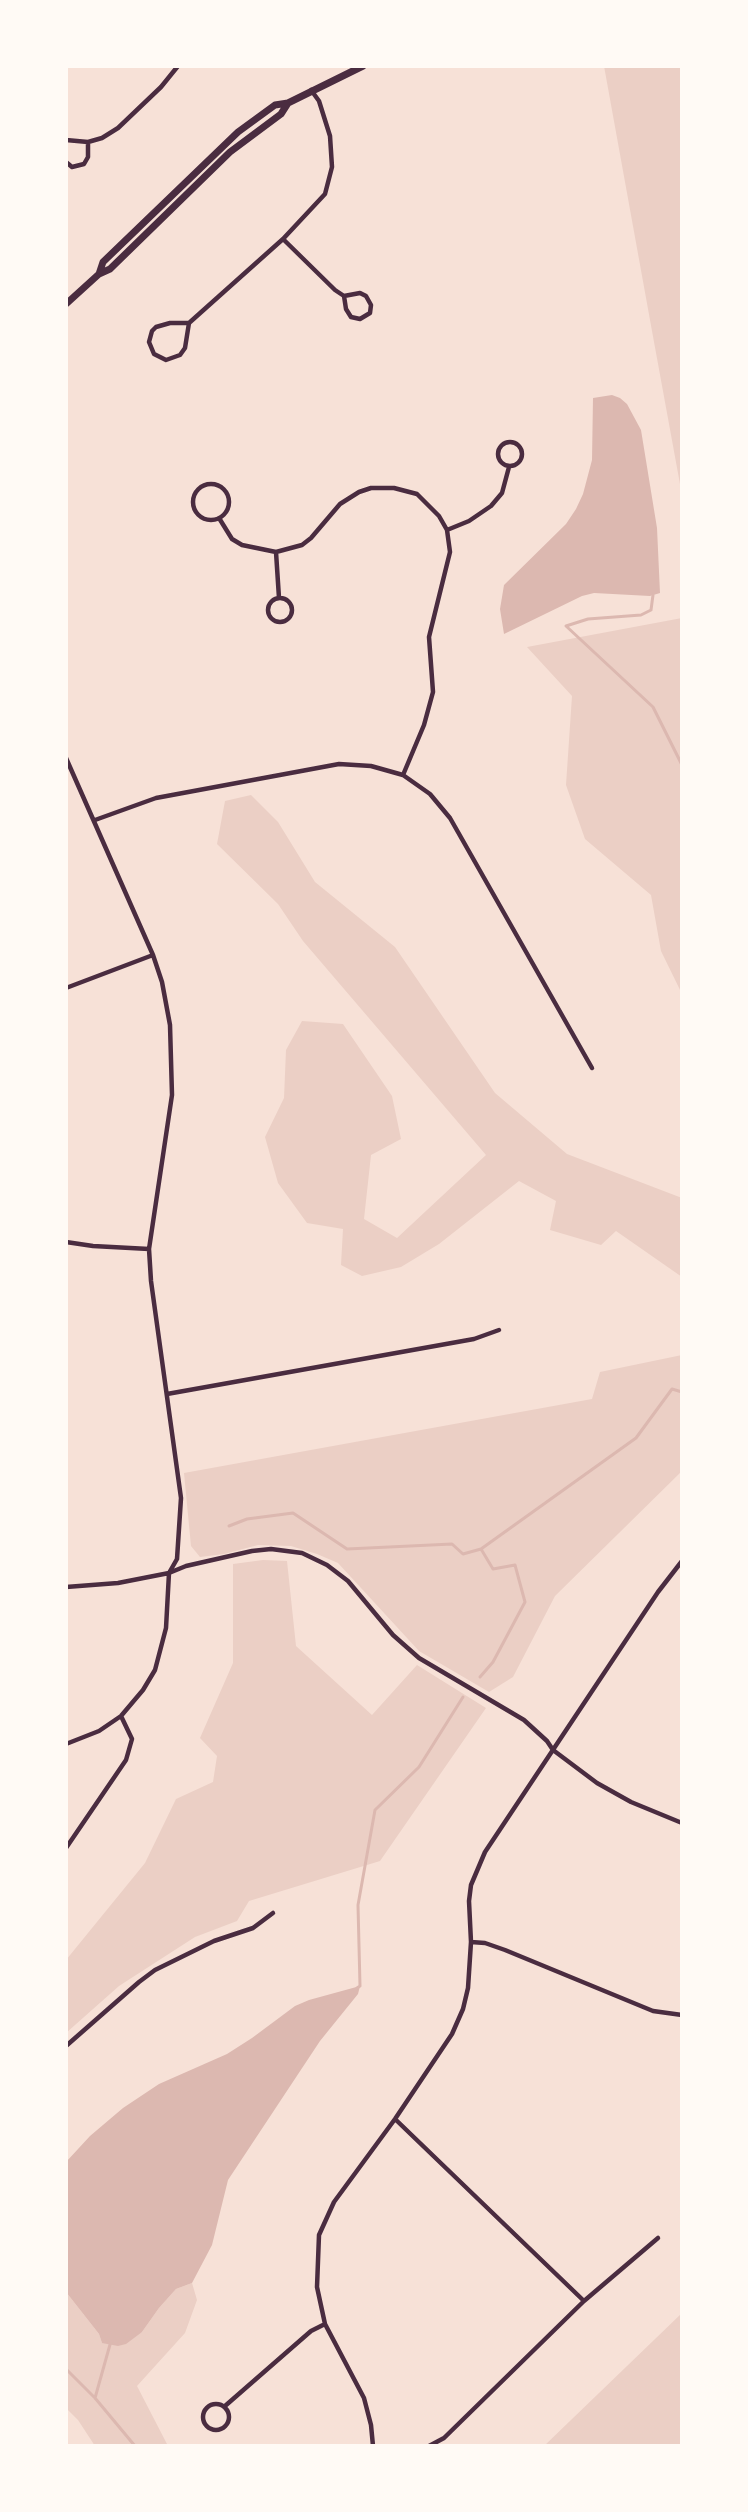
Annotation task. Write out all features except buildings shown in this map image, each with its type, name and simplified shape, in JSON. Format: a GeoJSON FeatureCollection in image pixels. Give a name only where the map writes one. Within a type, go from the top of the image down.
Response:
{"type":"FeatureCollection","features":[{"type":"Feature","properties":{"kind":"main road"},"geometry":{"type":"LineString","coordinates":[[66,304],[99,274],[103,262],[215,152],[275,105],[288,103],[363,66]]}},
{"type":"Feature","properties":{"kind":"street"},"geometry":{"type":"LineString","coordinates":[[66,140],[88,142],[102,138],[118,128],[161,87],[178,66]]}},
{"type":"Feature","properties":{"kind":"street"},"geometry":{"type":"LineString","coordinates":[[189,323],[170,323],[156,327],[149,342],[154,354],[166,360],[180,355],[185,348],[189,323],[283,239],[325,194],[329,181],[332,152],[330,136],[319,101],[311,90]]}},
{"type":"Feature","properties":{"kind":"street"},"geometry":{"type":"LineString","coordinates":[[66,162],[72,167],[84,164],[88,157],[88,142]]}},
{"type":"Feature","properties":{"kind":"street"},"geometry":{"type":"LineString","coordinates":[[283,239],[335,290],[344,296],[360,293],[366,296],[371,305],[370,313],[360,319],[351,317],[346,309],[344,296]]}},
{"type":"Feature","properties":{"kind":"street"},"geometry":{"type":"LineString","coordinates":[[447,530],[469,521],[490,506],[502,493],[509,467],[519,462],[522,454],[517,444],[510,442],[501,445],[498,455],[501,462],[509,467]]}},
{"type":"Feature","properties":{"kind":"street"},"geometry":{"type":"LineString","coordinates":[[215,484],[227,492],[228,508],[219,518],[213,520],[202,518],[194,508],[194,496],[202,486],[215,484]]}},
{"type":"Feature","properties":{"kind":"street"},"geometry":{"type":"LineString","coordinates":[[219,518],[232,539],[242,545],[276,552],[302,545],[311,538],[340,504],[359,492],[371,488],[394,488],[417,494],[439,516],[447,530],[450,552],[429,637],[433,677],[430,707],[403,774]]}},
{"type":"Feature","properties":{"kind":"street"},"geometry":{"type":"LineString","coordinates":[[276,552],[279,598]]}},
{"type":"Feature","properties":{"kind":"street"},"geometry":{"type":"LineString","coordinates":[[279,598],[287,600],[291,607],[289,618],[282,621],[275,620],[268,612],[272,602],[279,598]]}},
{"type":"Feature","properties":{"kind":"street"},"geometry":{"type":"LineString","coordinates":[[66,758],[153,955],[167,1006],[173,1071],[168,1125],[149,1249],[151,1281],[181,1498],[177,1559],[169,1573],[166,1628],[155,1670],[143,1690],[121,1716],[99,1731],[66,1744]]}},
{"type":"Feature","properties":{"kind":"street"},"geometry":{"type":"LineString","coordinates":[[95,820],[156,798],[339,764],[371,766],[403,774],[430,794],[450,818],[592,1068]]}},
{"type":"Feature","properties":{"kind":"street"},"geometry":{"type":"LineString","coordinates":[[66,988],[153,955]]}},
{"type":"Feature","properties":{"kind":"street"},"geometry":{"type":"LineString","coordinates":[[66,1242],[149,1249]]}},
{"type":"Feature","properties":{"kind":"street"},"geometry":{"type":"LineString","coordinates":[[167,1394],[474,1339],[499,1330]]}},
{"type":"Feature","properties":{"kind":"street"},"geometry":{"type":"LineString","coordinates":[[66,1587],[118,1583],[169,1573],[186,1566],[252,1551],[288,1550],[315,1558],[348,1581],[382,1623],[413,1653],[431,1666],[524,1720],[547,1741],[553,1750],[597,1783],[664,1817],[682,1822]]}},
{"type":"Feature","properties":{"kind":"street"},"geometry":{"type":"LineString","coordinates":[[373,2446],[371,2425],[364,2398],[325,2325],[317,2287],[319,2235],[334,2202],[395,2119],[452,2034],[463,2009],[468,1988],[471,1942],[469,1901],[477,1868],[485,1852],[658,1592],[682,1561]]}},
{"type":"Feature","properties":{"kind":"street"},"geometry":{"type":"LineString","coordinates":[[66,1848],[126,1760],[132,1739],[121,1716]]}},
{"type":"Feature","properties":{"kind":"street"},"geometry":{"type":"LineString","coordinates":[[66,2046],[139,1982],[163,1966],[214,1941],[253,1929],[273,1913]]}},
{"type":"Feature","properties":{"kind":"street"},"geometry":{"type":"LineString","coordinates":[[471,1942],[485,1943],[505,1950],[653,2011],[682,2015]]}},
{"type":"Feature","properties":{"kind":"street"},"geometry":{"type":"LineString","coordinates":[[395,2119],[584,2301]]}},
{"type":"Feature","properties":{"kind":"street"},"geometry":{"type":"LineString","coordinates":[[429,2446],[444,2438],[584,2301],[658,2238]]}},
{"type":"Feature","properties":{"kind":"street"},"geometry":{"type":"LineString","coordinates":[[225,2406],[311,2331],[325,2325]]}},
{"type":"Feature","properties":{"kind":"street"},"geometry":{"type":"LineString","coordinates":[[213,2404],[225,2406],[230,2414],[228,2422],[222,2429],[209,2427],[203,2416],[206,2409],[213,2404]]}},
{"type":"Feature","properties":{"kind":"shaded area"},"geometry":{"type":"Polygon","coordinates":[[[604,66],[682,66],[682,495],[652,331],[604,66]]]}},
{"type":"Feature","properties":{"kind":"shaded area"},"geometry":{"type":"Polygon","coordinates":[[[612,395],[627,404],[641,430],[657,528],[660,593],[650,596],[594,593],[582,596],[504,634],[500,609],[504,585],[566,524],[576,509],[583,494],[592,460],[593,398],[612,395]]]}},
{"type":"Feature","properties":{"kind":"shaded area"},"geometry":{"type":"Polygon","coordinates":[[[682,618],[682,994],[661,951],[651,895],[585,839],[566,785],[572,696],[527,647],[682,618]]]}},
{"type":"Feature","properties":{"kind":"shaded area"},"geometry":{"type":"Polygon","coordinates":[[[251,795],[278,822],[315,882],[395,947],[495,1093],[567,1154],[682,1198],[682,1277],[616,1231],[601,1245],[550,1230],[556,1201],[519,1181],[439,1244],[401,1267],[362,1276],[341,1265],[343,1229],[307,1223],[278,1183],[265,1137],[284,1098],[286,1050],[302,1021],[343,1024],[392,1096],[401,1139],[371,1155],[364,1219],[397,1238],[486,1155],[303,941],[278,904],[217,844],[225,801],[251,795]]]}},
{"type":"Feature","properties":{"kind":"shaded area"},"geometry":{"type":"Polygon","coordinates":[[[682,1355],[682,1471],[555,1596],[513,1677],[489,1692],[419,1651],[338,1563],[291,1546],[258,1545],[224,1554],[200,1557],[191,1546],[184,1473],[592,1399],[600,1372],[682,1355]]]}},
{"type":"Feature","properties":{"kind":"shaded area"},"geometry":{"type":"Polygon","coordinates":[[[263,1560],[287,1561],[296,1646],[372,1715],[417,1665],[486,1708],[380,1861],[249,1901],[237,1921],[195,1937],[119,1986],[66,2033],[66,1960],[145,1863],[176,1799],[213,1782],[217,1756],[200,1738],[233,1663],[233,1564],[263,1560]]]}},
{"type":"Feature","properties":{"kind":"shaded area"},"geometry":{"type":"Polygon","coordinates":[[[360,1986],[358,1994],[320,2041],[228,2180],[212,2245],[192,2283],[176,2289],[142,2332],[126,2344],[118,2346],[102,2343],[99,2334],[66,2292],[66,2162],[90,2136],[123,2108],[159,2084],[227,2054],[295,2006],[360,1986]]]}},
{"type":"Feature","properties":{"kind":"shaded area"},"geometry":{"type":"Polygon","coordinates":[[[192,2283],[197,2300],[185,2333],[137,2386],[168,2446],[95,2446],[78,2420],[66,2408],[66,2292],[99,2334],[102,2343],[142,2332],[176,2289],[192,2283]]]}},
{"type":"Feature","properties":{"kind":"shaded area"},"geometry":{"type":"Polygon","coordinates":[[[682,2313],[682,2446],[544,2446],[682,2313]]]}},
{"type":"Feature","properties":{"kind":"waterway"},"geometry":{"type":"LineString","coordinates":[[653,595],[651,610],[641,615],[588,619],[566,626],[653,707],[682,765]]}},
{"type":"Feature","properties":{"kind":"waterway"},"geometry":{"type":"LineString","coordinates":[[480,1677],[493,1662],[525,1602],[515,1565],[493,1569],[481,1549],[636,1438],[672,1389],[682,1392]]}},
{"type":"Feature","properties":{"kind":"waterway"},"geometry":{"type":"LineString","coordinates":[[229,1526],[247,1519],[293,1513],[347,1549],[452,1544],[463,1554],[481,1549]]}},
{"type":"Feature","properties":{"kind":"waterway"},"geometry":{"type":"LineString","coordinates":[[357,1988],[360,1986],[358,1905],[375,1810],[419,1767],[463,1697]]}},
{"type":"Feature","properties":{"kind":"waterway"},"geometry":{"type":"LineString","coordinates":[[111,2341],[95,2398],[135,2446]]}},
{"type":"Feature","properties":{"kind":"waterway"},"geometry":{"type":"LineString","coordinates":[[66,2369],[94,2397]]}}]}
